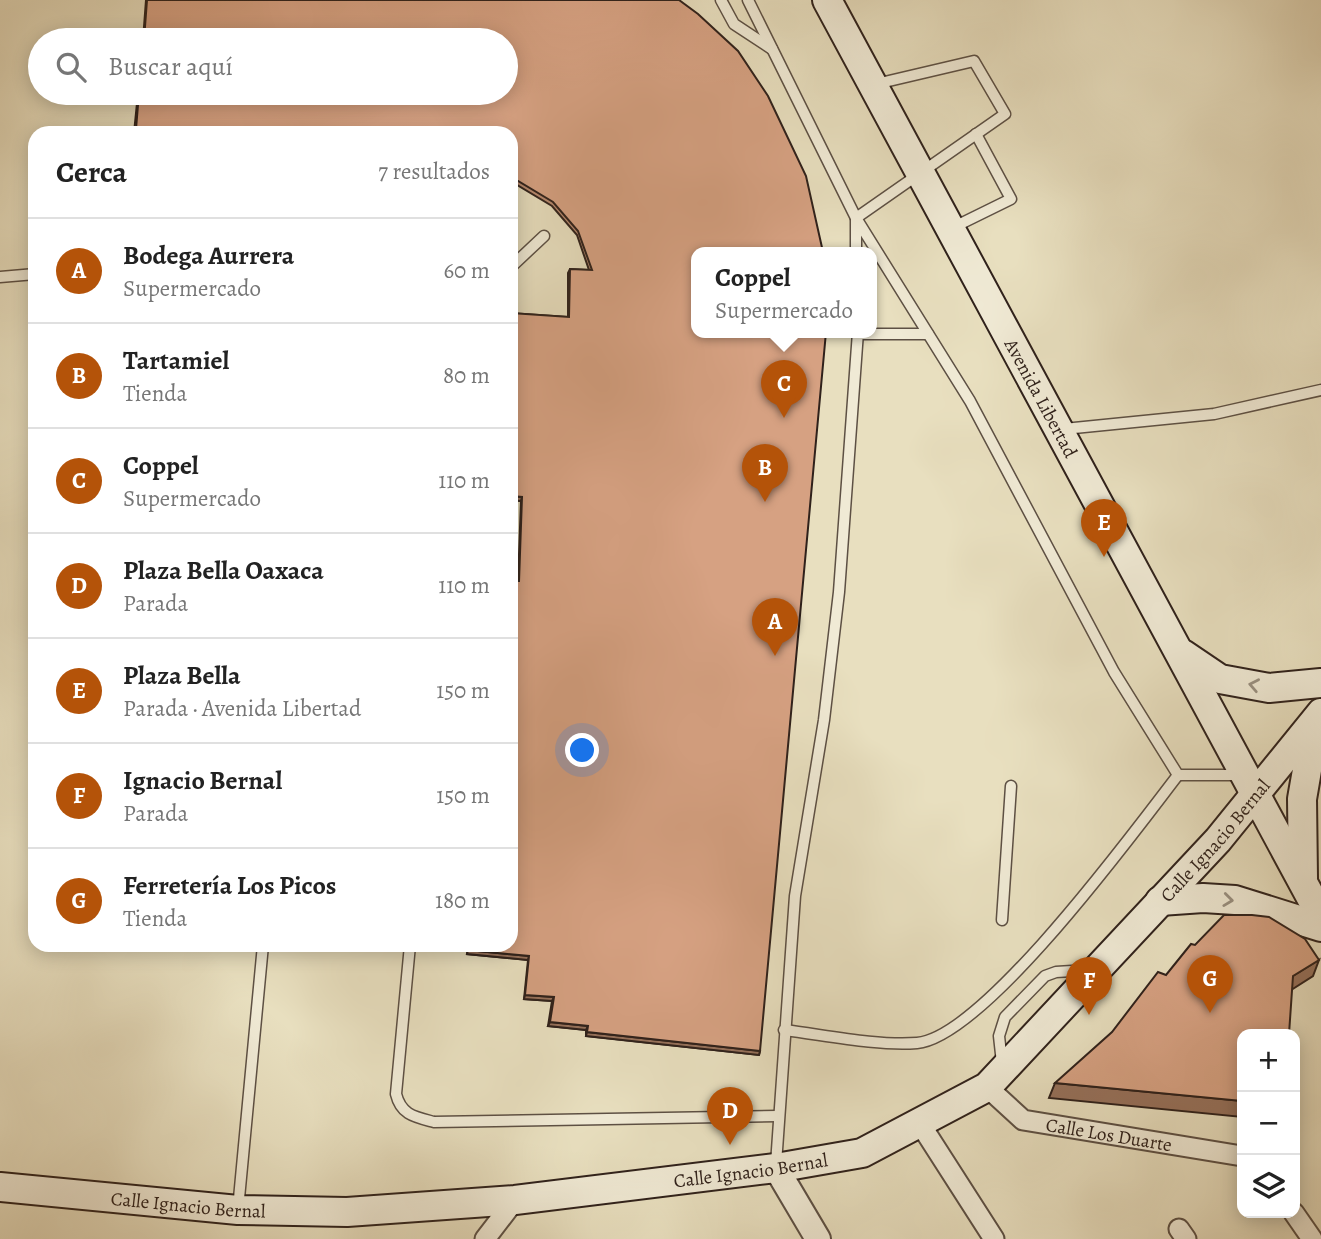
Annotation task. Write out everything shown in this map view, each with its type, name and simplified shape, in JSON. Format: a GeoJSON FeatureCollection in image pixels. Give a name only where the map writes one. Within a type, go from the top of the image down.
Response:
{"type":"FeatureCollection","features":[{"type":"Feature","properties":{"kind":"main road","name":"Avenida Libertad"},"geometry":{"type":"LineString","coordinates":[[827,0],[917,173],[951,229],[1321,916]]}},
{"type":"Feature","properties":{"kind":"main road"},"geometry":{"type":"LineString","coordinates":[[1181,653],[1220,679],[1269,688],[1321,682]]}},
{"type":"Feature","properties":{"kind":"main road"},"geometry":{"type":"LineString","coordinates":[[1303,881],[1319,716]]}},
{"type":"Feature","properties":{"kind":"main road","name":"Calle Ignacio Bernal"},"geometry":{"type":"LineString","coordinates":[[0,1187],[238,1210],[347,1213],[514,1200],[776,1168],[862,1153],[995,1079],[1160,901],[1251,785],[1319,716]]}},
{"type":"Feature","properties":{"kind":"main road"},"geometry":{"type":"LineString","coordinates":[[1160,901],[1203,898],[1234,900],[1321,927]]}},
{"type":"Feature","properties":{"kind":"street","name":"Calle Los Duarte"},"geometry":{"type":"LineString","coordinates":[[995,1079],[1023,1120],[1237,1155]]}},
{"type":"Feature","properties":{"kind":"street"},"geometry":{"type":"LineString","coordinates":[[919,1122],[994,1239]]}},
{"type":"Feature","properties":{"kind":"street"},"geometry":{"type":"LineString","coordinates":[[776,1168],[818,1239]]}},
{"type":"Feature","properties":{"kind":"street"},"geometry":{"type":"LineString","coordinates":[[485,1239],[514,1200]]}},
{"type":"Feature","properties":{"kind":"street"},"geometry":{"type":"LineString","coordinates":[[1297,1218],[1312,1239]]}},
{"type":"Feature","properties":{"kind":"lane"},"geometry":{"type":"LineString","coordinates":[[721,0],[734,24],[772,50]]}},
{"type":"Feature","properties":{"kind":"lane"},"geometry":{"type":"LineString","coordinates":[[748,0],[856,218],[874,247]]}},
{"type":"Feature","properties":{"kind":"lane"},"geometry":{"type":"LineString","coordinates":[[856,218],[1005,114],[974,61],[872,85]]}},
{"type":"Feature","properties":{"kind":"lane"},"geometry":{"type":"LineString","coordinates":[[951,229],[1012,199],[976,134]]}},
{"type":"Feature","properties":{"kind":"lane"},"geometry":{"type":"LineString","coordinates":[[856,218],[856,247]]}},
{"type":"Feature","properties":{"kind":"lane"},"geometry":{"type":"LineString","coordinates":[[518,260],[544,236]]}},
{"type":"Feature","properties":{"kind":"lane"},"geometry":{"type":"LineString","coordinates":[[877,252],[970,401],[1114,672],[1178,775]]}},
{"type":"Feature","properties":{"kind":"lane"},"geometry":{"type":"LineString","coordinates":[[0,277],[28,275]]}},
{"type":"Feature","properties":{"kind":"lane"},"geometry":{"type":"LineString","coordinates":[[877,333],[928,334]]}},
{"type":"Feature","properties":{"kind":"lane"},"geometry":{"type":"LineString","coordinates":[[776,1168],[777,1116],[795,896],[824,720],[839,592],[858,338]]}},
{"type":"Feature","properties":{"kind":"lane"},"geometry":{"type":"LineString","coordinates":[[1060,430],[1214,414],[1321,390]]}},
{"type":"Feature","properties":{"kind":"lane"},"geometry":{"type":"LineString","coordinates":[[785,1030],[919,1043],[961,1024],[1083,898],[1178,775]]}},
{"type":"Feature","properties":{"kind":"lane"},"geometry":{"type":"LineString","coordinates":[[1178,775],[1251,785]]}},
{"type":"Feature","properties":{"kind":"lane"},"geometry":{"type":"LineString","coordinates":[[1002,920],[1011,786]]}},
{"type":"Feature","properties":{"kind":"lane"},"geometry":{"type":"LineString","coordinates":[[238,1210],[262,952]]}},
{"type":"Feature","properties":{"kind":"lane"},"geometry":{"type":"LineString","coordinates":[[409,952],[396,1094],[399,1104],[411,1116],[434,1122],[777,1116]]}},
{"type":"Feature","properties":{"kind":"building"},"geometry":{"type":"Polygon","coordinates":[[[147,0],[679,0],[738,51],[768,96],[806,176],[822,247],[691,247],[691,338],[825,338],[760,1051],[587,1032],[588,1026],[550,1022],[554,997],[525,995],[529,956],[488,952],[518,952],[518,581],[522,497],[518,497],[518,313],[569,317],[570,269],[592,270],[578,231],[553,202],[518,181],[518,126],[136,126],[138,105],[518,105],[518,28],[145,28],[147,0]]]}},
{"type":"Feature","properties":{"kind":"building"},"geometry":{"type":"Polygon","coordinates":[[[1224,915],[1269,917],[1305,939],[1319,960],[1293,976],[1289,1029],[1237,1029],[1237,1101],[1055,1083],[1112,1032],[1158,972],[1166,975],[1191,944],[1195,945],[1224,915]]]}},
{"type":"Feature","properties":{"kind":"place","name":"Coppel"},"geometry":{"type":"Point","coordinates":[784,418]}},
{"type":"Feature","properties":{"kind":"place","name":"Tartamiel"},"geometry":{"type":"Point","coordinates":[765,502]}},
{"type":"Feature","properties":{"kind":"place","name":"Plaza Bella"},"geometry":{"type":"Point","coordinates":[1104,557]}},
{"type":"Feature","properties":{"kind":"place","name":"Bodega Aurrera"},"geometry":{"type":"Point","coordinates":[775,656]}},
{"type":"Feature","properties":{"kind":"place","name":"Ferretería Los Picos"},"geometry":{"type":"Point","coordinates":[1210,1013]}},
{"type":"Feature","properties":{"kind":"place","name":"Ignacio Bernal"},"geometry":{"type":"Point","coordinates":[1089,1015]}},
{"type":"Feature","properties":{"kind":"place","name":"Plaza Bella Oaxaca"},"geometry":{"type":"Point","coordinates":[730,1145]}}]}
